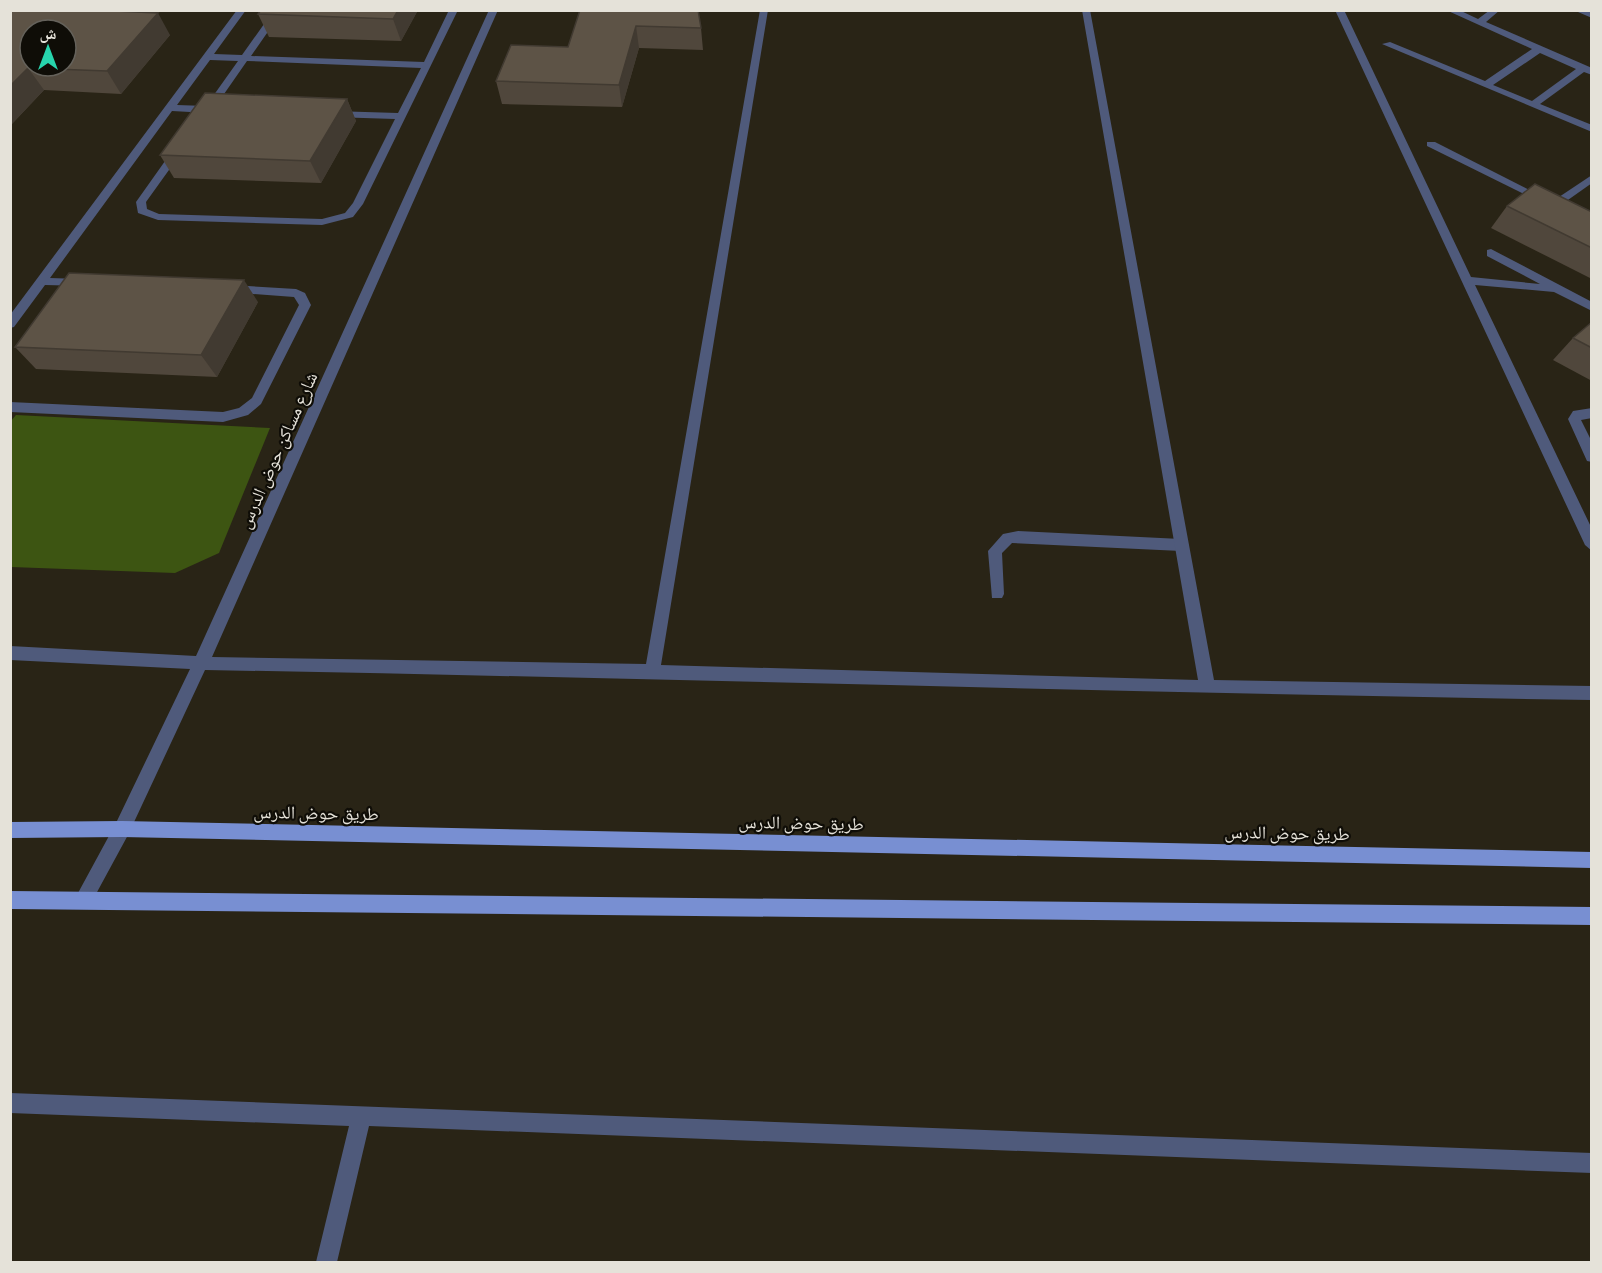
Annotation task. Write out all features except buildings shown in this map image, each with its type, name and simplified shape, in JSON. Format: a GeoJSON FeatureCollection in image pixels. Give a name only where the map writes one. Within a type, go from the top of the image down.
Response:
{"type":"FeatureCollection","features":[{"type":"Feature","properties":{"kind":"main road","name":"طريق حوض الدرس"},"geometry":{"type":"LineString","coordinates":[[10,830],[122,829],[1592,860]]}},
{"type":"Feature","properties":{"kind":"main road"},"geometry":{"type":"LineString","coordinates":[[10,900],[1592,916]]}},
{"type":"Feature","properties":{"kind":"street"},"geometry":{"type":"LineString","coordinates":[[10,324],[242,10]]}},
{"type":"Feature","properties":{"kind":"street"},"geometry":{"type":"LineString","coordinates":[[205,114],[279,10]]}},
{"type":"Feature","properties":{"kind":"street"},"geometry":{"type":"LineString","coordinates":[[183,144],[141,202],[142,211],[146,214],[158,217],[331,221],[349,215],[355,209],[454,10]]}},
{"type":"Feature","properties":{"kind":"street","name":"شارع مساكن حوض الدرس"},"geometry":{"type":"LineString","coordinates":[[84,899],[122,829],[201,663],[494,10]]}},
{"type":"Feature","properties":{"kind":"street"},"geometry":{"type":"LineString","coordinates":[[652,671],[764,10]]}},
{"type":"Feature","properties":{"kind":"street"},"geometry":{"type":"LineString","coordinates":[[1086,10],[1207,687]]}},
{"type":"Feature","properties":{"kind":"street"},"geometry":{"type":"LineString","coordinates":[[1339,10],[1592,544]]}},
{"type":"Feature","properties":{"kind":"street"},"geometry":{"type":"LineString","coordinates":[[1450,10],[1587,70]]}},
{"type":"Feature","properties":{"kind":"street"},"geometry":{"type":"LineString","coordinates":[[1479,23],[1496,10]]}},
{"type":"Feature","properties":{"kind":"street"},"geometry":{"type":"LineString","coordinates":[[1581,10],[1592,15]]}},
{"type":"Feature","properties":{"kind":"street"},"geometry":{"type":"LineString","coordinates":[[1387,44],[1592,129]]}},
{"type":"Feature","properties":{"kind":"street"},"geometry":{"type":"LineString","coordinates":[[1486,85],[1539,49]]}},
{"type":"Feature","properties":{"kind":"street"},"geometry":{"type":"LineString","coordinates":[[208,57],[427,65]]}},
{"type":"Feature","properties":{"kind":"street"},"geometry":{"type":"LineString","coordinates":[[1532,105],[1587,70]]}},
{"type":"Feature","properties":{"kind":"street"},"geometry":{"type":"LineString","coordinates":[[169,108],[205,114],[220,110]]}},
{"type":"Feature","properties":{"kind":"street"},"geometry":{"type":"LineString","coordinates":[[322,113],[401,116]]}},
{"type":"Feature","properties":{"kind":"street"},"geometry":{"type":"LineString","coordinates":[[1431,144],[1559,207],[1592,178]]}},
{"type":"Feature","properties":{"kind":"street"},"geometry":{"type":"LineString","coordinates":[[1491,253],[1592,307]]}},
{"type":"Feature","properties":{"kind":"street"},"geometry":{"type":"LineString","coordinates":[[1467,280],[1560,290]]}},
{"type":"Feature","properties":{"kind":"street"},"geometry":{"type":"LineString","coordinates":[[42,281],[89,283]]}},
{"type":"Feature","properties":{"kind":"street"},"geometry":{"type":"LineString","coordinates":[[10,407],[224,417],[243,412],[257,401],[303,310],[304,300],[301,296],[289,292],[219,289]]}},
{"type":"Feature","properties":{"kind":"street"},"geometry":{"type":"LineString","coordinates":[[1592,413],[1578,414],[1574,419],[1592,457]]}},
{"type":"Feature","properties":{"kind":"street"},"geometry":{"type":"LineString","coordinates":[[997,594],[995,551],[1008,538],[1181,544]]}},
{"type":"Feature","properties":{"kind":"street"},"geometry":{"type":"LineString","coordinates":[[10,652],[201,663],[652,671],[1207,687],[1592,693]]}},
{"type":"Feature","properties":{"kind":"street"},"geometry":{"type":"LineString","coordinates":[[10,1103],[1592,1163]]}},
{"type":"Feature","properties":{"kind":"street"},"geometry":{"type":"LineString","coordinates":[[326,1263],[361,1117]]}},
{"type":"Feature","properties":{"kind":"green space"},"geometry":{"type":"Polygon","coordinates":[[[16,415],[270,428],[219,553],[175,573],[11,567],[10,422],[16,415]]]}}]}
